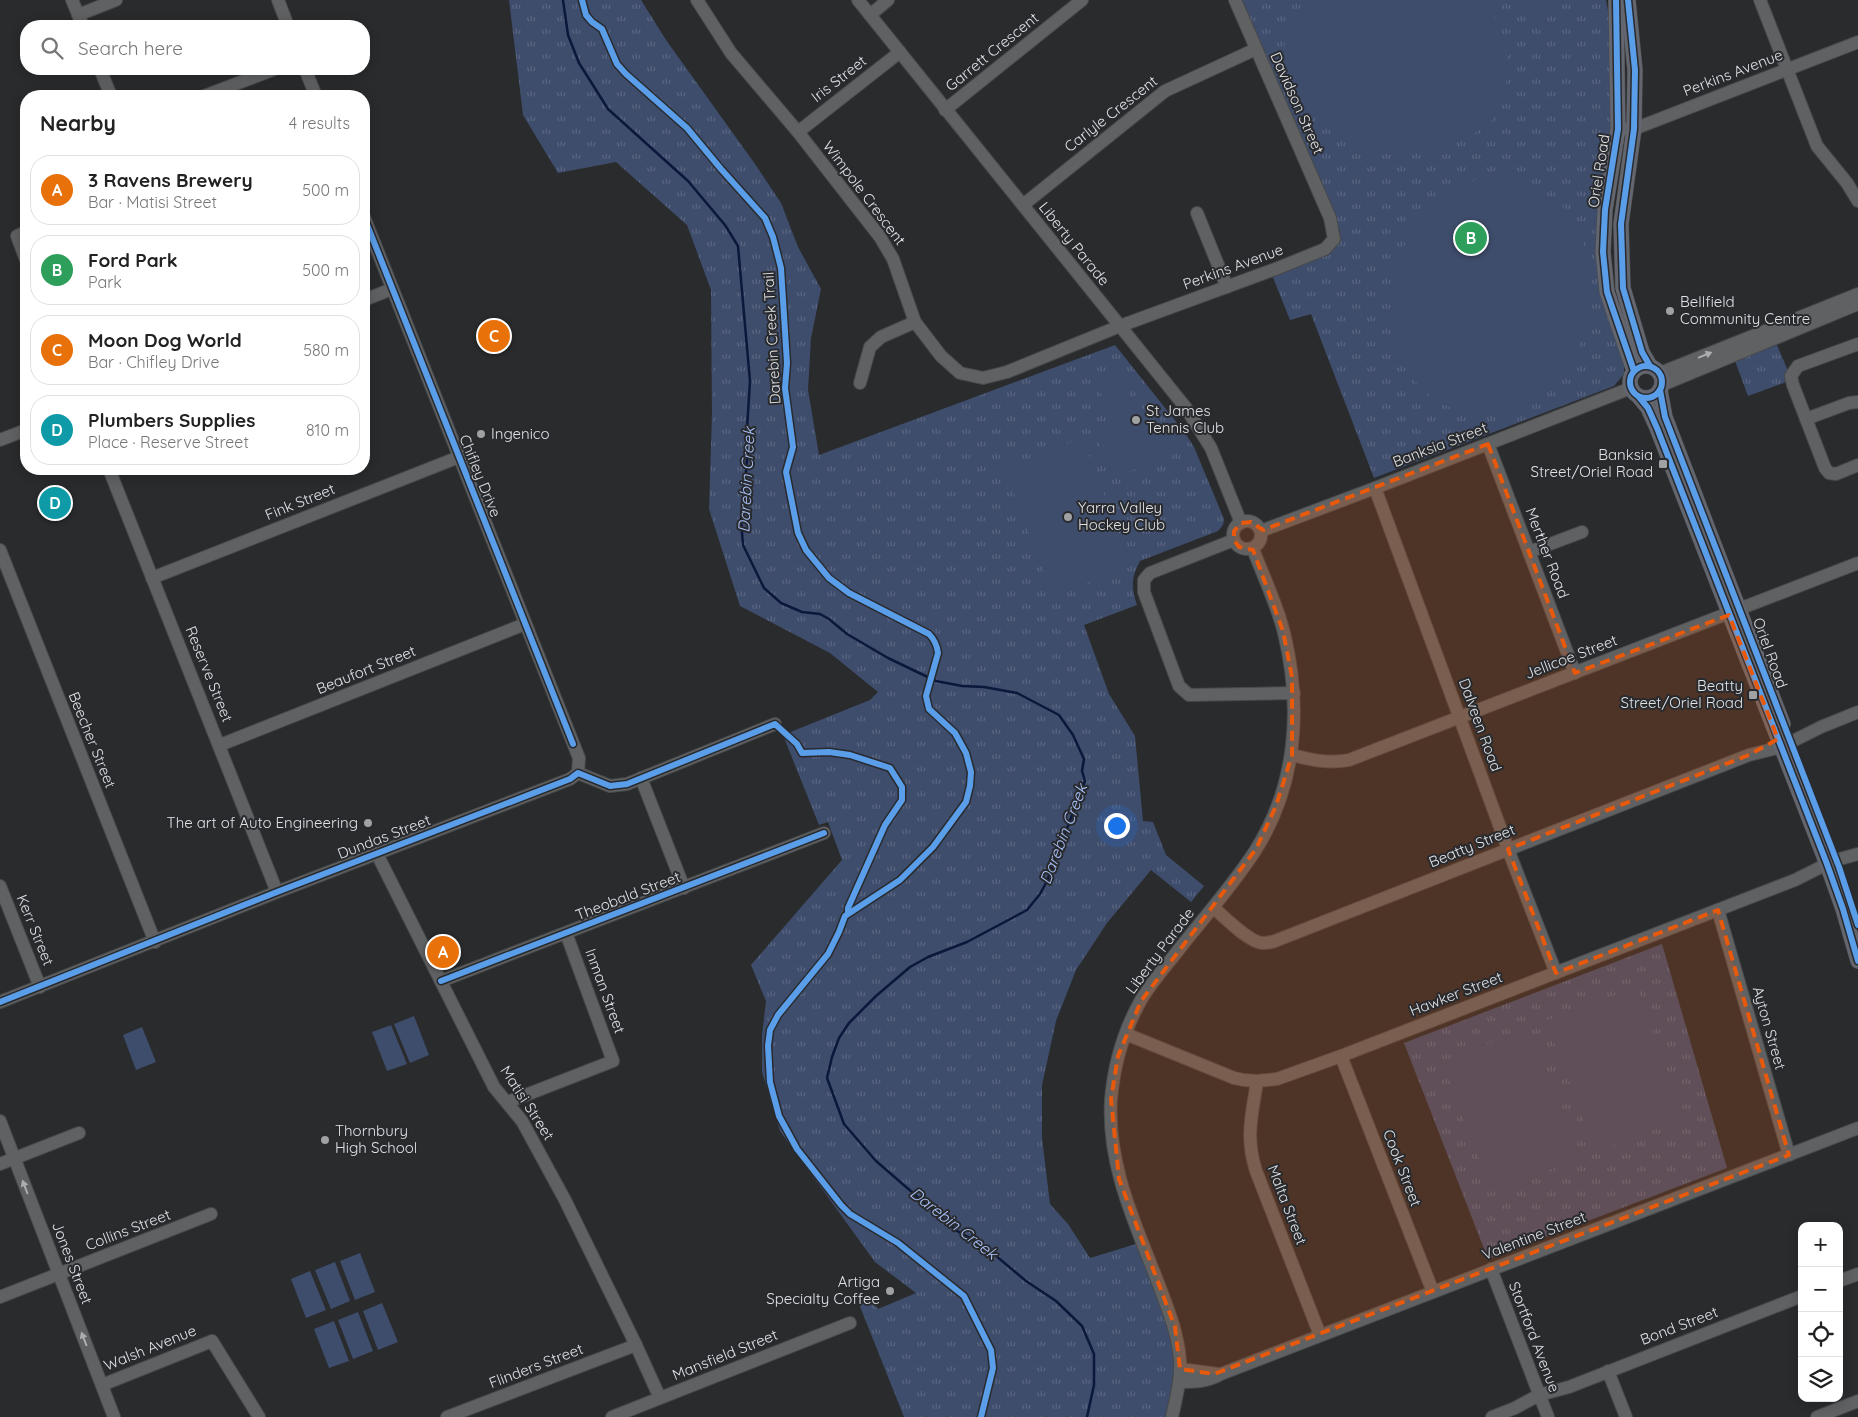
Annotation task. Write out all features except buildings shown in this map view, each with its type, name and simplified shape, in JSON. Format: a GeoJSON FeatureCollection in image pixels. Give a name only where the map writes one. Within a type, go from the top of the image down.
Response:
{"type":"FeatureCollection","features":[{"type":"Feature","properties":{"kind":"main road","name":"Oriel Road"},"geometry":{"type":"LineString","coordinates":[[1616,0],[1618,129],[1605,210],[1603,252],[1608,292],[1634,371]]}},
{"type":"Feature","properties":{"kind":"main road","name":"Oriel Road"},"geometry":{"type":"LineString","coordinates":[[1628,0],[1635,70],[1634,129],[1621,224],[1623,288],[1642,352],[1658,378],[1665,417],[1735,612],[1833,866],[1858,925]]}},
{"type":"Feature","properties":{"kind":"main road"},"geometry":{"type":"LineString","coordinates":[[1638,367],[1658,378],[1651,398],[1635,392],[1630,376],[1634,371],[1638,367]]}},
{"type":"Feature","properties":{"kind":"main road","name":"Oriel Road"},"geometry":{"type":"LineString","coordinates":[[1635,392],[1648,408],[1735,612]]}},
{"type":"Feature","properties":{"kind":"main road","name":"Oriel Road"},"geometry":{"type":"LineString","coordinates":[[1833,866],[1858,961]]}},
{"type":"Feature","properties":{"kind":"street"},"geometry":{"type":"LineString","coordinates":[[72,0],[81,20]]}},
{"type":"Feature","properties":{"kind":"street"},"geometry":{"type":"LineString","coordinates":[[83,20],[116,0]]}},
{"type":"Feature","properties":{"kind":"street"},"geometry":{"type":"LineString","coordinates":[[278,0],[286,20]]}},
{"type":"Feature","properties":{"kind":"street","name":"Wimpole Crescent"},"geometry":{"type":"LineString","coordinates":[[697,0],[731,53],[798,132],[880,237],[893,259],[915,322],[940,356],[960,373],[982,378],[1007,372],[1120,326]]}},
{"type":"Feature","properties":{"kind":"street","name":"Liberty Parade"},"geometry":{"type":"LineString","coordinates":[[858,0],[1186,408],[1200,429],[1221,470],[1241,522]]}},
{"type":"Feature","properties":{"kind":"street"},"geometry":{"type":"LineString","coordinates":[[870,15],[888,0]]}},
{"type":"Feature","properties":{"kind":"street","name":"Garrett Crescent"},"geometry":{"type":"LineString","coordinates":[[945,110],[1082,0]]}},
{"type":"Feature","properties":{"kind":"street","name":"Davidson Street"},"geometry":{"type":"LineString","coordinates":[[1235,0],[1330,218]]}},
{"type":"Feature","properties":{"kind":"street"},"geometry":{"type":"LineString","coordinates":[[1760,0],[1817,146],[1844,178],[1858,201]]}},
{"type":"Feature","properties":{"kind":"street","name":"Perkins Avenue"},"geometry":{"type":"LineString","coordinates":[[1618,129],[1634,129],[1858,42]]}},
{"type":"Feature","properties":{"kind":"street","name":"Carlyle Crescent"},"geometry":{"type":"LineString","coordinates":[[1022,205],[1164,91],[1256,49]]}},
{"type":"Feature","properties":{"kind":"street","name":"Iris Street"},"geometry":{"type":"LineString","coordinates":[[798,132],[900,52]]}},
{"type":"Feature","properties":{"kind":"street"},"geometry":{"type":"LineString","coordinates":[[102,75],[109,90]]}},
{"type":"Feature","properties":{"kind":"street"},"geometry":{"type":"LineString","coordinates":[[220,90],[259,75]]}},
{"type":"Feature","properties":{"kind":"street"},"geometry":{"type":"LineString","coordinates":[[307,75],[314,90]]}},
{"type":"Feature","properties":{"kind":"street"},"geometry":{"type":"LineString","coordinates":[[1197,213],[1227,287]]}},
{"type":"Feature","properties":{"kind":"street","name":"Perkins Avenue"},"geometry":{"type":"LineString","coordinates":[[1120,326],[1325,249],[1334,239],[1330,218]]}},
{"type":"Feature","properties":{"kind":"street","name":"Chifley Drive"},"geometry":{"type":"LineString","coordinates":[[370,232],[579,758],[578,772]]}},
{"type":"Feature","properties":{"kind":"street"},"geometry":{"type":"LineString","coordinates":[[370,298],[392,289]]}},
{"type":"Feature","properties":{"kind":"street"},"geometry":{"type":"LineString","coordinates":[[1749,343],[1858,294]]}},
{"type":"Feature","properties":{"kind":"street"},"geometry":{"type":"LineString","coordinates":[[1658,378],[1858,304]]}},
{"type":"Feature","properties":{"kind":"street"},"geometry":{"type":"LineString","coordinates":[[860,383],[870,346],[881,337],[915,322]]}},
{"type":"Feature","properties":{"kind":"street"},"geometry":{"type":"LineString","coordinates":[[1858,344],[1798,366],[1791,376],[1792,385],[1825,468],[1829,473],[1836,474],[1858,465]]}},
{"type":"Feature","properties":{"kind":"street","name":"Banksia Street"},"geometry":{"type":"LineString","coordinates":[[1261,531],[1444,460],[1635,392]]}},
{"type":"Feature","properties":{"kind":"street"},"geometry":{"type":"LineString","coordinates":[[1806,419],[1849,402],[1858,402]]}},
{"type":"Feature","properties":{"kind":"street"},"geometry":{"type":"LineString","coordinates":[[0,440],[20,432]]}},
{"type":"Feature","properties":{"kind":"street","name":"Merther Road"},"geometry":{"type":"LineString","coordinates":[[1488,444],[1575,673]]}},
{"type":"Feature","properties":{"kind":"street","name":"Fink Street"},"geometry":{"type":"LineString","coordinates":[[152,578],[459,457]]}},
{"type":"Feature","properties":{"kind":"street","name":"Reserve Street"},"geometry":{"type":"LineString","coordinates":[[111,475],[277,892]]}},
{"type":"Feature","properties":{"kind":"street","name":"Dalveen Road"},"geometry":{"type":"LineString","coordinates":[[1375,488],[1508,849],[1556,973]]}},
{"type":"Feature","properties":{"kind":"street"},"geometry":{"type":"LineString","coordinates":[[1241,522],[1251,522],[1258,526],[1261,531],[1262,538],[1260,543],[1253,548],[1243,549],[1234,540],[1234,530],[1241,522]]}},
{"type":"Feature","properties":{"kind":"street"},"geometry":{"type":"LineString","coordinates":[[1529,552],[1582,532]]}},
{"type":"Feature","properties":{"kind":"street"},"geometry":{"type":"LineString","coordinates":[[1234,540],[1150,573],[1144,580],[1144,592],[1179,686],[1190,695],[1294,693]]}},
{"type":"Feature","properties":{"kind":"street","name":"Liberty Parade"},"geometry":{"type":"LineString","coordinates":[[1172,1417],[1180,1376],[1175,1328],[1125,1198],[1115,1159],[1112,1138],[1112,1099],[1118,1056],[1141,1001],[1157,976],[1214,908],[1256,849],[1266,830],[1292,755],[1294,693],[1292,677],[1283,631],[1253,548]]}},
{"type":"Feature","properties":{"kind":"street","name":"Beecher Street"},"geometry":{"type":"LineString","coordinates":[[0,550],[155,942]]}},
{"type":"Feature","properties":{"kind":"street","name":"Jellicoe Street"},"geometry":{"type":"LineString","coordinates":[[1292,755],[1316,762],[1349,760],[1858,563]]}},
{"type":"Feature","properties":{"kind":"street","name":"Beaufort Street"},"geometry":{"type":"LineString","coordinates":[[220,745],[525,624]]}},
{"type":"Feature","properties":{"kind":"street","name":"Beatty Street"},"geometry":{"type":"LineString","coordinates":[[1214,908],[1258,942],[1275,941],[1858,712]]}},
{"type":"Feature","properties":{"kind":"street"},"geometry":{"type":"LineString","coordinates":[[578,772],[610,786],[627,784],[776,724]]}},
{"type":"Feature","properties":{"kind":"street","name":"Dundas Street"},"geometry":{"type":"LineString","coordinates":[[0,1002],[277,892],[570,779],[578,772]]}},
{"type":"Feature","properties":{"kind":"street"},"geometry":{"type":"LineString","coordinates":[[641,778],[684,888]]}},
{"type":"Feature","properties":{"kind":"street","name":"Theobald Street"},"geometry":{"type":"LineString","coordinates":[[441,981],[824,833]]}},
{"type":"Feature","properties":{"kind":"street","name":"Matisi Street"},"geometry":{"type":"LineString","coordinates":[[377,854],[494,1087],[516,1111],[537,1147],[636,1345],[660,1398]]}},
{"type":"Feature","properties":{"kind":"street","name":"Hawker Street"},"geometry":{"type":"LineString","coordinates":[[1833,866],[1858,854]]}},
{"type":"Feature","properties":{"kind":"street","name":"Hawker Street"},"geometry":{"type":"LineString","coordinates":[[1126,1034],[1234,1078],[1257,1081],[1270,1080],[1341,1056],[1795,880],[1858,858]]}},
{"type":"Feature","properties":{"kind":"street","name":"Kerr Street"},"geometry":{"type":"LineString","coordinates":[[0,886],[40,986]]}},
{"type":"Feature","properties":{"kind":"street","name":"Ayton Street"},"geometry":{"type":"LineString","coordinates":[[1718,910],[1789,1154]]}},
{"type":"Feature","properties":{"kind":"street","name":"Inman Street"},"geometry":{"type":"LineString","coordinates":[[508,1102],[613,1061],[566,933]]}},
{"type":"Feature","properties":{"kind":"street","name":"Cook Street"},"geometry":{"type":"LineString","coordinates":[[1341,1056],[1433,1292]]}},
{"type":"Feature","properties":{"kind":"street","name":"Malta Street"},"geometry":{"type":"LineString","coordinates":[[1257,1081],[1249,1135],[1253,1162],[1320,1335]]}},
{"type":"Feature","properties":{"kind":"street","name":"Jones Street"},"geometry":{"type":"LineString","coordinates":[[0,1121],[114,1417]]}},
{"type":"Feature","properties":{"kind":"street","name":"Valentine Street"},"geometry":{"type":"LineString","coordinates":[[1180,1376],[1201,1382],[1212,1378],[1858,1128]]}},
{"type":"Feature","properties":{"kind":"street"},"geometry":{"type":"LineString","coordinates":[[0,1164],[80,1133]]}},
{"type":"Feature","properties":{"kind":"street","name":"Collins Street"},"geometry":{"type":"LineString","coordinates":[[0,1297],[211,1214]]}},
{"type":"Feature","properties":{"kind":"street","name":"Stortford Avenue"},"geometry":{"type":"LineString","coordinates":[[1491,1270],[1548,1417]]}},
{"type":"Feature","properties":{"kind":"street"},"geometry":{"type":"LineString","coordinates":[[1843,1280],[1858,1274]]}},
{"type":"Feature","properties":{"kind":"street","name":"Bond Street"},"geometry":{"type":"LineString","coordinates":[[1492,1417],[1798,1298]]}},
{"type":"Feature","properties":{"kind":"street","name":"Mansfield Street"},"geometry":{"type":"LineString","coordinates":[[612,1417],[850,1323]]}},
{"type":"Feature","properties":{"kind":"street","name":"Walsh Avenue"},"geometry":{"type":"LineString","coordinates":[[102,1385],[212,1341],[259,1417]]}},
{"type":"Feature","properties":{"kind":"street","name":"Flinders Street"},"geometry":{"type":"LineString","coordinates":[[447,1417],[636,1345]]}},
{"type":"Feature","properties":{"kind":"street"},"geometry":{"type":"LineString","coordinates":[[1608,1371],[1626,1417]]}},
{"type":"Feature","properties":{"kind":"street"},"geometry":{"type":"LineString","coordinates":[[1817,1417],[1858,1401]]}},
{"type":"Feature","properties":{"kind":"highlighted area"},"geometry":{"type":"Polygon","coordinates":[[[1488,444],[1575,673],[1729,615],[1778,739],[1749,755],[1508,849],[1556,973],[1718,910],[1789,1155],[1214,1374],[1180,1369],[1175,1327],[1119,1179],[1111,1099],[1118,1056],[1141,1001],[1256,849],[1276,806],[1292,755],[1292,677],[1283,631],[1253,550],[1239,547],[1234,540],[1234,531],[1241,523],[1251,522],[1263,530],[1488,444]]]}},
{"type":"Feature","properties":{"kind":"green space"},"geometry":{"type":"Polygon","coordinates":[[[509,0],[641,0],[666,40],[755,164],[781,203],[798,247],[821,289],[811,338],[808,390],[819,455],[1115,345],[1194,447],[1224,519],[1223,525],[1218,531],[1140,561],[1133,583],[1137,605],[1084,625],[1109,694],[1135,736],[1143,821],[1153,822],[1166,855],[1204,886],[1191,902],[1151,870],[1107,923],[1076,970],[1056,1021],[1042,1085],[1042,1138],[1050,1204],[1068,1224],[1090,1258],[1136,1244],[1165,1315],[1172,1345],[1173,1375],[1165,1417],[904,1417],[859,1304],[870,1300],[878,1309],[916,1293],[875,1262],[780,1131],[762,1072],[762,1035],[766,1001],[751,965],[842,860],[828,822],[819,825],[783,735],[870,700],[878,692],[830,653],[740,606],[709,509],[712,414],[711,290],[687,225],[616,162],[558,173],[523,115],[509,0]]]}},
{"type":"Feature","properties":{"kind":"green space"},"geometry":{"type":"Polygon","coordinates":[[[1242,0],[1606,0],[1613,37],[1614,94],[1601,237],[1624,366],[1624,374],[1614,386],[1374,478],[1311,314],[1290,320],[1272,275],[1332,250],[1340,240],[1340,231],[1242,0]]]}},
{"type":"Feature","properties":{"kind":"green space"},"geometry":{"type":"Polygon","coordinates":[[[1305,0],[1481,0],[1499,26],[1507,54],[1505,87],[1502,100],[1493,118],[1480,129],[1461,140],[1403,155],[1376,150],[1340,136],[1323,125],[1309,112],[1289,80],[1285,61],[1286,35],[1305,0]]]}},
{"type":"Feature","properties":{"kind":"green space"},"geometry":{"type":"Polygon","coordinates":[[[1525,0],[1553,0],[1556,15],[1530,21],[1525,0]]]}},
{"type":"Feature","properties":{"kind":"green space"},"geometry":{"type":"Polygon","coordinates":[[[1479,178],[1510,180],[1528,184],[1557,201],[1568,212],[1579,232],[1586,254],[1591,314],[1584,337],[1570,360],[1544,391],[1535,398],[1509,409],[1466,413],[1436,400],[1423,390],[1413,378],[1402,358],[1394,337],[1392,307],[1396,273],[1401,256],[1414,226],[1422,214],[1434,202],[1479,178]]]}},
{"type":"Feature","properties":{"kind":"green space"},"geometry":{"type":"Polygon","coordinates":[[[1777,345],[1788,371],[1789,381],[1748,396],[1735,361],[1777,345]]]}},
{"type":"Feature","properties":{"kind":"green space","name":"St James Tennis Club"},"geometry":{"type":"Polygon","coordinates":[[[1119,368],[1137,415],[1155,408],[1174,454],[1112,478],[1094,432],[1113,424],[1095,378],[1119,368]]]}},
{"type":"Feature","properties":{"kind":"green space","name":"Yarra Valley Hockey Club"},"geometry":{"type":"Polygon","coordinates":[[[1079,439],[1084,442],[1130,562],[1128,567],[1056,595],[1052,593],[1006,472],[1007,468],[1079,439]]]}},
{"type":"Feature","properties":{"kind":"green space"},"geometry":{"type":"Polygon","coordinates":[[[1662,944],[1727,1168],[1488,1259],[1404,1043],[1662,944]]]}},
{"type":"Feature","properties":{"kind":"green space"},"geometry":{"type":"Polygon","coordinates":[[[1636,987],[1685,1118],[1596,1152],[1546,1021],[1636,987]]]}},
{"type":"Feature","properties":{"kind":"green space"},"geometry":{"type":"Polygon","coordinates":[[[414,1016],[429,1055],[410,1063],[394,1024],[414,1016]]]}},
{"type":"Feature","properties":{"kind":"green space"},"geometry":{"type":"Polygon","coordinates":[[[391,1025],[407,1064],[387,1071],[372,1032],[391,1025]]]}},
{"type":"Feature","properties":{"kind":"green space"},"geometry":{"type":"Polygon","coordinates":[[[142,1027],[156,1062],[136,1070],[123,1035],[142,1027]]]}},
{"type":"Feature","properties":{"kind":"green space"},"geometry":{"type":"Polygon","coordinates":[[[1529,1028],[1581,1158],[1492,1192],[1442,1061],[1529,1028]]]}},
{"type":"Feature","properties":{"kind":"green space"},"geometry":{"type":"Polygon","coordinates":[[[360,1253],[375,1292],[355,1300],[340,1261],[360,1253]]]}},
{"type":"Feature","properties":{"kind":"green space"},"geometry":{"type":"Polygon","coordinates":[[[335,1262],[350,1301],[331,1309],[315,1270],[335,1262]]]}},
{"type":"Feature","properties":{"kind":"green space"},"geometry":{"type":"Polygon","coordinates":[[[310,1271],[326,1310],[306,1318],[291,1279],[310,1271]]]}},
{"type":"Feature","properties":{"kind":"green space"},"geometry":{"type":"Polygon","coordinates":[[[382,1303],[398,1342],[378,1350],[363,1311],[382,1303]]]}},
{"type":"Feature","properties":{"kind":"green space"},"geometry":{"type":"Polygon","coordinates":[[[358,1312],[373,1351],[353,1359],[338,1320],[358,1312]]]}},
{"type":"Feature","properties":{"kind":"green space"},"geometry":{"type":"Polygon","coordinates":[[[334,1321],[349,1361],[329,1368],[314,1329],[334,1321]]]}},
{"type":"Feature","properties":{"kind":"waterway","name":"Darebin Creek"},"geometry":{"type":"LineString","coordinates":[[563,0],[568,35],[579,63],[608,109],[688,181],[725,225],[738,246],[750,381],[747,429],[748,451],[741,520],[743,545],[764,588],[781,603],[802,612],[820,614],[847,634],[888,658],[936,681],[1017,693],[1059,715],[1073,735],[1084,759],[1082,771],[1085,781],[1047,881],[1040,894],[1027,910],[967,942],[928,957],[910,967],[876,996],[849,1023],[839,1038],[827,1078],[844,1124],[876,1161],[957,1231],[983,1245],[1026,1281],[1056,1301],[1082,1326],[1094,1354],[1094,1385],[1087,1417]]}},
{"type":"Feature","properties":{"kind":"cycle path","name":"Darebin Creek Trail"},"geometry":{"type":"LineString","coordinates":[[582,0],[586,15],[602,29],[617,64],[687,128],[765,218],[773,237],[781,268],[787,363],[785,388],[793,447],[786,472],[798,533],[806,550],[829,578],[849,593],[929,634],[937,648],[938,653],[926,696],[929,709],[955,733],[966,753],[971,772],[966,802],[933,847],[900,880],[845,916],[828,954],[778,1015],[770,1030],[768,1046],[770,1082],[779,1116],[797,1149],[841,1205],[850,1214],[898,1243],[964,1296],[991,1350],[993,1368],[981,1417]]}},
{"type":"Feature","properties":{"kind":"cycle path"},"geometry":{"type":"LineString","coordinates":[[1616,0],[1618,129],[1605,210],[1603,252],[1607,292],[1634,371]]}},
{"type":"Feature","properties":{"kind":"cycle path"},"geometry":{"type":"LineString","coordinates":[[1628,0],[1635,70],[1634,129],[1621,224],[1623,288],[1642,352],[1650,366]]}},
{"type":"Feature","properties":{"kind":"cycle path"},"geometry":{"type":"LineString","coordinates":[[370,232],[573,744]]}},
{"type":"Feature","properties":{"kind":"cycle path"},"geometry":{"type":"LineString","coordinates":[[1646,366],[1658,370],[1662,382],[1658,394],[1646,398],[1634,394],[1630,382],[1634,370],[1646,366]]}},
{"type":"Feature","properties":{"kind":"cycle path"},"geometry":{"type":"LineString","coordinates":[[1660,390],[1665,417],[1839,867],[1858,925]]}},
{"type":"Feature","properties":{"kind":"cycle path"},"geometry":{"type":"LineString","coordinates":[[1639,397],[1648,408],[1657,428],[1827,864],[1843,909],[1858,961]]}},
{"type":"Feature","properties":{"kind":"cycle path"},"geometry":{"type":"LineString","coordinates":[[0,1002],[277,892],[570,779],[578,773],[610,786],[627,784],[775,724],[797,744],[802,753],[829,752],[850,755],[890,768],[902,787],[902,800],[885,825],[848,908],[848,912]]}},
{"type":"Feature","properties":{"kind":"cycle path"},"geometry":{"type":"LineString","coordinates":[[441,981],[824,833]]}},
{"type":"Feature","properties":{"kind":"place","name":"Ford Park"},"geometry":{"type":"Point","coordinates":[1471,238]}},
{"type":"Feature","properties":{"kind":"place","name":"Bellfield Community Centre"},"geometry":{"type":"Point","coordinates":[1670,311]}},
{"type":"Feature","properties":{"kind":"place","name":"Moon Dog World"},"geometry":{"type":"Point","coordinates":[494,336]}},
{"type":"Feature","properties":{"kind":"place","name":"St James Tennis Club"},"geometry":{"type":"Point","coordinates":[1136,420]}},
{"type":"Feature","properties":{"kind":"place","name":"Ingenico"},"geometry":{"type":"Point","coordinates":[481,434]}},
{"type":"Feature","properties":{"kind":"place","name":"Banksia Street/Oriel Road"},"geometry":{"type":"Point","coordinates":[1663,464]}},
{"type":"Feature","properties":{"kind":"place","name":"Plumbers Supplies"},"geometry":{"type":"Point","coordinates":[55,503]}},
{"type":"Feature","properties":{"kind":"place","name":"Yarra Valley Hockey Club"},"geometry":{"type":"Point","coordinates":[1068,517]}},
{"type":"Feature","properties":{"kind":"place","name":"Beatty Street/Oriel Road"},"geometry":{"type":"Point","coordinates":[1753,695]}},
{"type":"Feature","properties":{"kind":"place","name":"The art of Auto Engineering"},"geometry":{"type":"Point","coordinates":[368,823]}},
{"type":"Feature","properties":{"kind":"place","name":"3 Ravens Brewery"},"geometry":{"type":"Point","coordinates":[443,952]}},
{"type":"Feature","properties":{"kind":"place","name":"Thornbury High School"},"geometry":{"type":"Point","coordinates":[325,1140]}},
{"type":"Feature","properties":{"kind":"place","name":"Artiga Specialty Coffee"},"geometry":{"type":"Point","coordinates":[890,1291]}}]}
